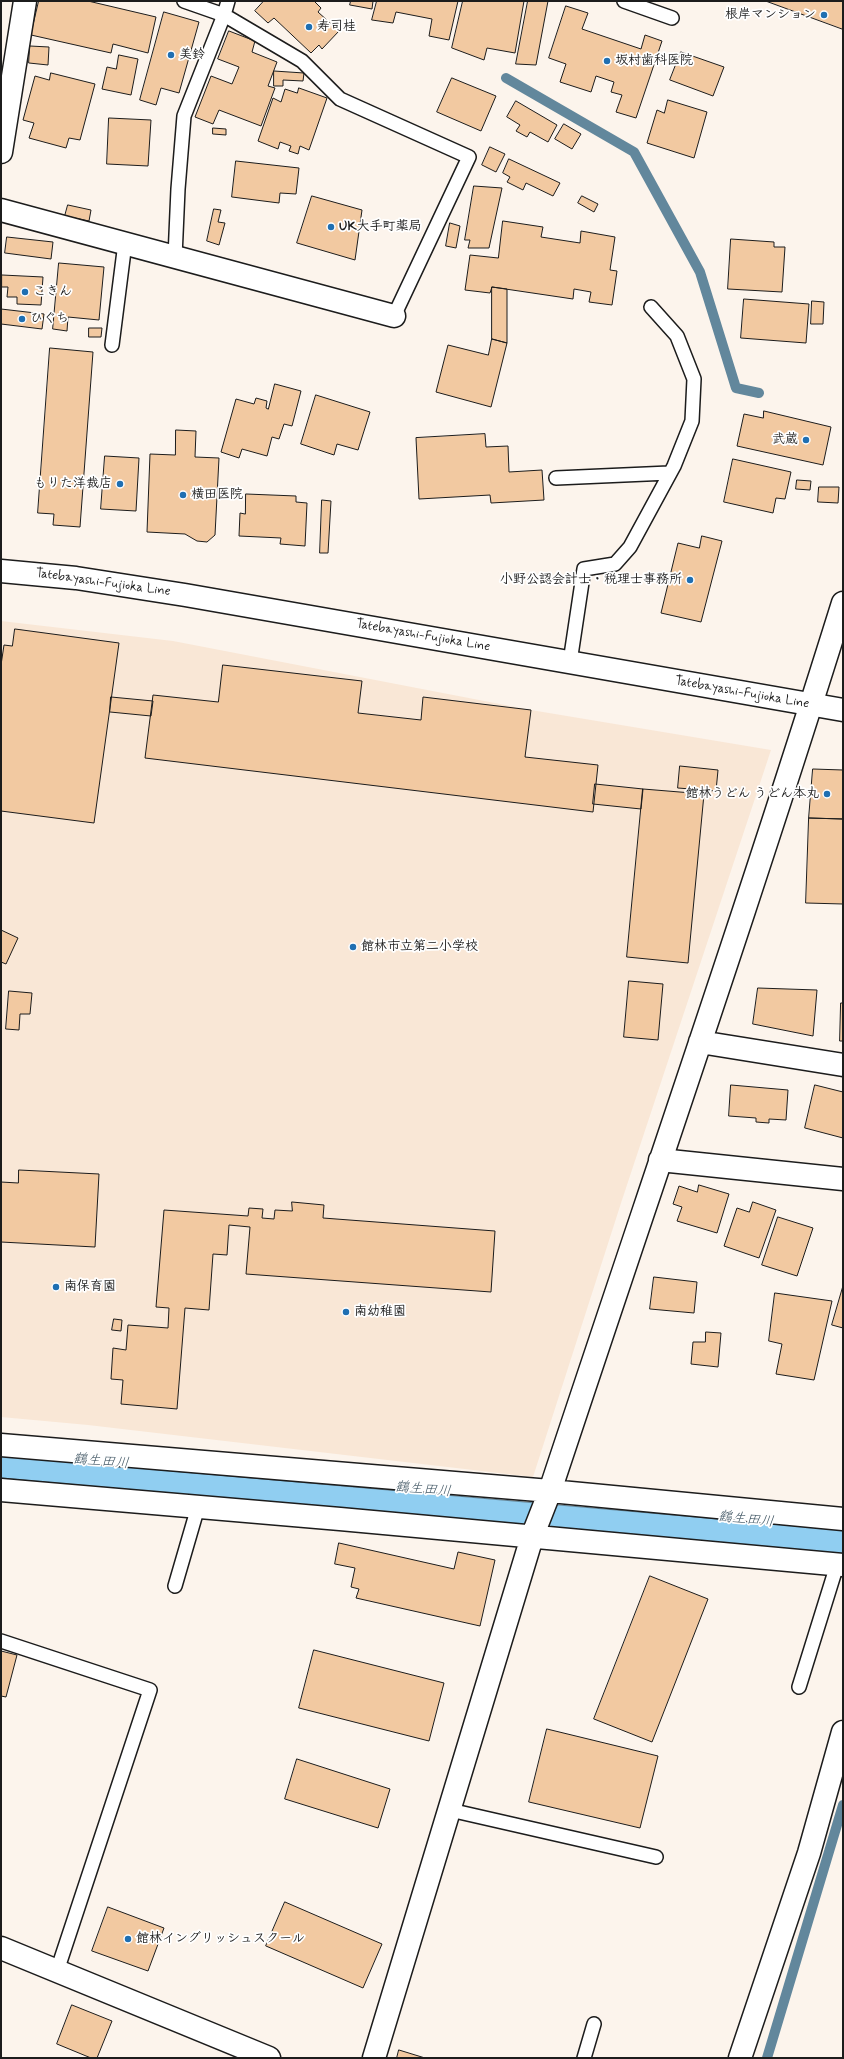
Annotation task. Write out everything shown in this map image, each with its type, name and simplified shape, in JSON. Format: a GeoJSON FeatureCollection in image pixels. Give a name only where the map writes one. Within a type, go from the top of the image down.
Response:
{"type":"FeatureCollection","features":[{"type":"Feature","properties":{"kind":"street"},"geometry":{"type":"LineString","coordinates":[[1,152],[25,1]]}},
{"type":"Feature","properties":{"kind":"street"},"geometry":{"type":"LineString","coordinates":[[1,210],[394,316]]}},
{"type":"Feature","properties":{"kind":"street","name":"Tatebayashi-Fujioka Line"},"geometry":{"type":"LineString","coordinates":[[1,571],[76,578],[185,595],[843,710]]}},
{"type":"Feature","properties":{"kind":"street"},"geometry":{"type":"LineString","coordinates":[[374,2058],[534,1533],[700,1042],[843,603]]}},
{"type":"Feature","properties":{"kind":"street"},"geometry":{"type":"LineString","coordinates":[[700,1042],[843,1065]]}},
{"type":"Feature","properties":{"kind":"street"},"geometry":{"type":"LineString","coordinates":[[660,1160],[843,1179]]}},
{"type":"Feature","properties":{"kind":"street"},"geometry":{"type":"LineString","coordinates":[[1,1445],[548,1495],[843,1519]]}},
{"type":"Feature","properties":{"kind":"street"},"geometry":{"type":"LineString","coordinates":[[1,1490],[534,1533],[840,1565]]}},
{"type":"Feature","properties":{"kind":"street"},"geometry":{"type":"LineString","coordinates":[[740,2058],[809,1853],[843,1732]]}},
{"type":"Feature","properties":{"kind":"street"},"geometry":{"type":"LineString","coordinates":[[1,1948],[270,2058]]}},
{"type":"Feature","properties":{"kind":"lane"},"geometry":{"type":"LineString","coordinates":[[184,1],[224,15],[302,61],[340,99],[469,157],[394,316]]}},
{"type":"Feature","properties":{"kind":"lane"},"geometry":{"type":"LineString","coordinates":[[175,257],[178,189],[184,116],[224,15],[228,1]]}},
{"type":"Feature","properties":{"kind":"lane"},"geometry":{"type":"LineString","coordinates":[[624,1],[672,18]]}},
{"type":"Feature","properties":{"kind":"lane"},"geometry":{"type":"LineString","coordinates":[[112,345],[125,243]]}},
{"type":"Feature","properties":{"kind":"lane"},"geometry":{"type":"LineString","coordinates":[[570,662],[584,569],[615,564],[630,548],[674,466],[692,421],[694,379],[677,336],[651,307]]}},
{"type":"Feature","properties":{"kind":"lane"},"geometry":{"type":"LineString","coordinates":[[556,478],[669,473]]}},
{"type":"Feature","properties":{"kind":"lane"},"geometry":{"type":"LineString","coordinates":[[175,1586],[198,1507]]}},
{"type":"Feature","properties":{"kind":"lane"},"geometry":{"type":"LineString","coordinates":[[799,1688],[840,1565]]}},
{"type":"Feature","properties":{"kind":"lane"},"geometry":{"type":"LineString","coordinates":[[1,1641],[150,1690],[57,1971]]}},
{"type":"Feature","properties":{"kind":"lane"},"geometry":{"type":"LineString","coordinates":[[450,1810],[656,1857]]}},
{"type":"Feature","properties":{"kind":"lane"},"geometry":{"type":"LineString","coordinates":[[584,2058],[594,2024]]}},
{"type":"Feature","properties":{"kind":"shaded area","name":"館林市立第二小学校"},"geometry":{"type":"Polygon","coordinates":[[[1,621],[173,641],[531,710],[771,750],[622,1200],[533,1477],[88,1425],[1,1417],[1,621]]]}},
{"type":"Feature","properties":{"kind":"water"},"geometry":{"type":"Polygon","coordinates":[[[1,1456],[843,1530],[843,1555],[1,1478],[1,1456]]]}},
{"type":"Feature","properties":{"kind":"building"},"geometry":{"type":"Polygon","coordinates":[[[39,1],[88,1],[156,17],[148,53],[113,44],[111,53],[31,35],[39,1]]]}},
{"type":"Feature","properties":{"kind":"building","name":"寿司桂"},"geometry":{"type":"Polygon","coordinates":[[[264,1],[314,1],[321,8],[318,12],[339,31],[322,49],[319,45],[311,53],[274,18],[268,23],[255,11],[264,1]]]}},
{"type":"Feature","properties":{"kind":"building"},"geometry":{"type":"Polygon","coordinates":[[[351,1],[373,1],[372,9],[350,5],[351,1]]]}},
{"type":"Feature","properties":{"kind":"building"},"geometry":{"type":"Polygon","coordinates":[[[377,1],[458,1],[449,40],[429,36],[432,19],[396,12],[393,23],[372,20],[377,1]]]}},
{"type":"Feature","properties":{"kind":"building"},"geometry":{"type":"Polygon","coordinates":[[[463,1],[524,1],[515,53],[487,48],[484,60],[452,48],[463,1]]]}},
{"type":"Feature","properties":{"kind":"building"},"geometry":{"type":"Polygon","coordinates":[[[528,1],[548,1],[536,65],[516,64],[528,1]]]}},
{"type":"Feature","properties":{"kind":"building","name":"根岸マンション"},"geometry":{"type":"Polygon","coordinates":[[[766,1],[843,1],[843,29],[766,1]]]}},
{"type":"Feature","properties":{"kind":"building","name":"坂村歯科医院"},"geometry":{"type":"Polygon","coordinates":[[[566,6],[588,13],[582,29],[641,49],[645,35],[662,41],[636,118],[616,112],[622,95],[611,92],[614,82],[596,76],[591,92],[560,82],[566,64],[549,58],[566,6]]]}},
{"type":"Feature","properties":{"kind":"building","name":"美鈴"},"geometry":{"type":"Polygon","coordinates":[[[164,12],[199,22],[179,93],[161,88],[156,105],[140,100],[164,12]]]}},
{"type":"Feature","properties":{"kind":"building"},"geometry":{"type":"Polygon","coordinates":[[[229,31],[255,41],[252,52],[277,62],[268,86],[275,88],[261,126],[219,110],[213,124],[195,117],[211,76],[232,84],[239,67],[218,59],[229,31]]]}},
{"type":"Feature","properties":{"kind":"building"},"geometry":{"type":"Polygon","coordinates":[[[30,46],[49,47],[48,65],[29,63],[30,46]]]}},
{"type":"Feature","properties":{"kind":"building"},"geometry":{"type":"Polygon","coordinates":[[[681,52],[724,67],[713,96],[670,80],[681,52]]]}},
{"type":"Feature","properties":{"kind":"building"},"geometry":{"type":"Polygon","coordinates":[[[119,55],[138,59],[131,95],[102,89],[107,67],[116,69],[119,55]]]}},
{"type":"Feature","properties":{"kind":"building"},"geometry":{"type":"Polygon","coordinates":[[[274,71],[304,73],[303,81],[283,80],[283,86],[274,86],[274,71]]]}},
{"type":"Feature","properties":{"kind":"building"},"geometry":{"type":"Polygon","coordinates":[[[51,73],[95,84],[80,140],[69,138],[66,148],[29,138],[34,123],[23,120],[35,76],[49,80],[51,73]]]}},
{"type":"Feature","properties":{"kind":"building"},"geometry":{"type":"Polygon","coordinates":[[[452,78],[496,96],[481,131],[437,112],[452,78]]]}},
{"type":"Feature","properties":{"kind":"building"},"geometry":{"type":"Polygon","coordinates":[[[299,88],[327,98],[309,150],[300,146],[298,154],[289,151],[291,146],[280,142],[278,149],[258,141],[273,98],[281,102],[285,89],[297,93],[299,88]]]}},
{"type":"Feature","properties":{"kind":"building"},"geometry":{"type":"Polygon","coordinates":[[[668,100],[707,112],[694,158],[647,143],[657,110],[664,113],[668,100]]]}},
{"type":"Feature","properties":{"kind":"building"},"geometry":{"type":"Polygon","coordinates":[[[516,101],[557,125],[548,142],[530,132],[527,137],[516,131],[520,125],[507,117],[516,101]]]}},
{"type":"Feature","properties":{"kind":"building"},"geometry":{"type":"Polygon","coordinates":[[[109,118],[151,120],[148,166],[107,164],[109,118]]]}},
{"type":"Feature","properties":{"kind":"building"},"geometry":{"type":"Polygon","coordinates":[[[564,124],[581,134],[572,149],[555,139],[564,124]]]}},
{"type":"Feature","properties":{"kind":"building"},"geometry":{"type":"Polygon","coordinates":[[[213,128],[226,129],[226,135],[213,134],[213,128]]]}},
{"type":"Feature","properties":{"kind":"building"},"geometry":{"type":"Polygon","coordinates":[[[490,147],[505,154],[496,172],[482,165],[490,147]]]}},
{"type":"Feature","properties":{"kind":"building"},"geometry":{"type":"Polygon","coordinates":[[[509,159],[560,183],[553,196],[526,183],[523,190],[507,182],[510,177],[503,173],[509,159]]]}},
{"type":"Feature","properties":{"kind":"building"},"geometry":{"type":"Polygon","coordinates":[[[236,161],[299,168],[296,194],[280,193],[279,203],[232,197],[236,161]]]}},
{"type":"Feature","properties":{"kind":"building"},"geometry":{"type":"Polygon","coordinates":[[[474,186],[502,188],[489,248],[468,248],[470,240],[465,240],[474,186]]]}},
{"type":"Feature","properties":{"kind":"building","name":"UK大手町薬局"},"geometry":{"type":"Polygon","coordinates":[[[312,196],[362,210],[355,260],[297,243],[312,196]]]}},
{"type":"Feature","properties":{"kind":"building"},"geometry":{"type":"Polygon","coordinates":[[[582,196],[598,204],[594,212],[578,203],[582,196]]]}},
{"type":"Feature","properties":{"kind":"building"},"geometry":{"type":"Polygon","coordinates":[[[68,205],[91,210],[89,221],[65,216],[68,205]]]}},
{"type":"Feature","properties":{"kind":"building"},"geometry":{"type":"Polygon","coordinates":[[[214,209],[221,210],[218,222],[225,223],[219,245],[207,241],[214,209]]]}},
{"type":"Feature","properties":{"kind":"building"},"geometry":{"type":"Polygon","coordinates":[[[503,221],[543,227],[541,237],[580,243],[581,231],[615,237],[610,270],[617,271],[612,305],[589,302],[591,292],[574,289],[573,299],[492,287],[490,293],[465,290],[470,255],[498,258],[503,221]]]}},
{"type":"Feature","properties":{"kind":"building"},"geometry":{"type":"Polygon","coordinates":[[[450,223],[460,226],[456,248],[446,246],[450,223]]]}},
{"type":"Feature","properties":{"kind":"building"},"geometry":{"type":"Polygon","coordinates":[[[7,237],[53,242],[51,259],[5,253],[7,237]]]}},
{"type":"Feature","properties":{"kind":"building"},"geometry":{"type":"Polygon","coordinates":[[[731,239],[774,242],[774,247],[785,247],[782,292],[728,289],[731,239]]]}},
{"type":"Feature","properties":{"kind":"building"},"geometry":{"type":"Polygon","coordinates":[[[59,263],[104,267],[99,320],[68,317],[67,331],[53,329],[59,263]]]}},
{"type":"Feature","properties":{"kind":"building","name":"こきん"},"geometry":{"type":"Polygon","coordinates":[[[2,275],[43,277],[41,305],[17,304],[17,297],[7,297],[8,287],[2,287],[2,275]]]}},
{"type":"Feature","properties":{"kind":"building"},"geometry":{"type":"Polygon","coordinates":[[[492,287],[507,289],[507,343],[492,339],[492,287]]]}},
{"type":"Feature","properties":{"kind":"building"},"geometry":{"type":"Polygon","coordinates":[[[744,299],[809,304],[806,343],[741,338],[744,299]]]}},
{"type":"Feature","properties":{"kind":"building"},"geometry":{"type":"Polygon","coordinates":[[[812,301],[824,302],[823,324],[811,324],[812,301]]]}},
{"type":"Feature","properties":{"kind":"building","name":"ひぐち"},"geometry":{"type":"Polygon","coordinates":[[[1,309],[44,314],[42,329],[1,324],[1,309]]]}},
{"type":"Feature","properties":{"kind":"building"},"geometry":{"type":"Polygon","coordinates":[[[89,328],[102,328],[101,337],[89,337],[89,328]]]}},
{"type":"Feature","properties":{"kind":"building"},"geometry":{"type":"Polygon","coordinates":[[[492,339],[507,343],[491,407],[436,392],[448,345],[488,355],[492,339]]]}},
{"type":"Feature","properties":{"kind":"building"},"geometry":{"type":"Polygon","coordinates":[[[50,348],[93,352],[80,527],[53,525],[54,514],[38,513],[50,348]]]}},
{"type":"Feature","properties":{"kind":"building"},"geometry":{"type":"Polygon","coordinates":[[[275,384],[301,391],[292,426],[284,424],[279,439],[272,437],[267,456],[242,449],[239,458],[221,452],[236,399],[254,404],[256,398],[267,401],[266,408],[268,409],[275,384]]]}},
{"type":"Feature","properties":{"kind":"building"},"geometry":{"type":"Polygon","coordinates":[[[316,395],[370,412],[358,450],[337,444],[334,455],[301,444],[316,395]]]}},
{"type":"Feature","properties":{"kind":"building"},"geometry":{"type":"Polygon","coordinates":[[[764,411],[831,427],[823,465],[737,446],[744,414],[763,418],[764,411]]]}},
{"type":"Feature","properties":{"kind":"building","name":"横田医院"},"geometry":{"type":"Polygon","coordinates":[[[176,430],[196,431],[195,457],[219,458],[215,535],[207,542],[197,541],[185,534],[147,532],[150,454],[175,455],[176,430]]]}},
{"type":"Feature","properties":{"kind":"building"},"geometry":{"type":"Polygon","coordinates":[[[485,434],[486,447],[508,446],[509,472],[542,470],[544,500],[491,503],[490,495],[419,499],[416,438],[485,434]]]}},
{"type":"Feature","properties":{"kind":"building","name":"もりた洋裁店"},"geometry":{"type":"Polygon","coordinates":[[[105,456],[139,458],[136,511],[101,509],[105,456]]]}},
{"type":"Feature","properties":{"kind":"building"},"geometry":{"type":"Polygon","coordinates":[[[733,459],[791,472],[785,499],[776,498],[773,513],[724,502],[733,459]]]}},
{"type":"Feature","properties":{"kind":"building"},"geometry":{"type":"Polygon","coordinates":[[[797,480],[811,481],[810,490],[796,489],[797,480]]]}},
{"type":"Feature","properties":{"kind":"building"},"geometry":{"type":"Polygon","coordinates":[[[819,487],[839,487],[838,503],[818,502],[819,487]]]}},
{"type":"Feature","properties":{"kind":"building"},"geometry":{"type":"Polygon","coordinates":[[[246,494],[296,496],[296,502],[307,503],[305,546],[280,544],[281,538],[239,536],[240,513],[245,514],[246,494]]]}},
{"type":"Feature","properties":{"kind":"building"},"geometry":{"type":"Polygon","coordinates":[[[322,500],[331,501],[328,553],[320,553],[322,500]]]}},
{"type":"Feature","properties":{"kind":"building","name":"小野公認会計士・税理士事務所"},"geometry":{"type":"Polygon","coordinates":[[[702,536],[722,541],[701,622],[661,613],[678,543],[699,548],[702,536]]]}},
{"type":"Feature","properties":{"kind":"building"},"geometry":{"type":"Polygon","coordinates":[[[15,629],[119,643],[94,823],[1,811],[1,665],[4,645],[12,646],[15,629]]]}},
{"type":"Feature","properties":{"kind":"building"},"geometry":{"type":"Polygon","coordinates":[[[223,665],[362,681],[358,713],[421,720],[423,697],[531,710],[525,757],[598,765],[593,812],[145,758],[153,695],[218,702],[223,665]]]}},
{"type":"Feature","properties":{"kind":"building"},"geometry":{"type":"Polygon","coordinates":[[[111,697],[153,701],[151,716],[110,712],[111,697]]]}},
{"type":"Feature","properties":{"kind":"building"},"geometry":{"type":"Polygon","coordinates":[[[680,766],[718,770],[716,791],[678,788],[680,766]]]}},
{"type":"Feature","properties":{"kind":"building","name":"館林うどん うどん本丸"},"geometry":{"type":"Polygon","coordinates":[[[813,769],[843,770],[843,819],[809,818],[813,769]]]}},
{"type":"Feature","properties":{"kind":"building"},"geometry":{"type":"Polygon","coordinates":[[[595,784],[643,789],[641,809],[593,804],[595,784]]]}},
{"type":"Feature","properties":{"kind":"building"},"geometry":{"type":"Polygon","coordinates":[[[643,789],[704,794],[688,963],[627,957],[643,789]]]}},
{"type":"Feature","properties":{"kind":"building"},"geometry":{"type":"Polygon","coordinates":[[[809,818],[843,819],[843,904],[806,903],[809,818]]]}},
{"type":"Feature","properties":{"kind":"building"},"geometry":{"type":"Polygon","coordinates":[[[1,930],[18,938],[6,964],[1,962],[1,930]]]}},
{"type":"Feature","properties":{"kind":"building"},"geometry":{"type":"Polygon","coordinates":[[[629,981],[663,984],[658,1040],[624,1037],[629,981]]]}},
{"type":"Feature","properties":{"kind":"building"},"geometry":{"type":"Polygon","coordinates":[[[758,988],[817,990],[813,1036],[753,1024],[758,988]]]}},
{"type":"Feature","properties":{"kind":"building"},"geometry":{"type":"Polygon","coordinates":[[[9,991],[32,993],[30,1014],[20,1014],[19,1030],[6,1029],[9,991]]]}},
{"type":"Feature","properties":{"kind":"building"},"geometry":{"type":"Polygon","coordinates":[[[841,1003],[843,1003],[843,1041],[840,1041],[841,1003]]]}},
{"type":"Feature","properties":{"kind":"building"},"geometry":{"type":"Polygon","coordinates":[[[731,1085],[788,1090],[786,1120],[769,1119],[769,1123],[756,1122],[756,1118],[729,1116],[731,1085]]]}},
{"type":"Feature","properties":{"kind":"building"},"geometry":{"type":"Polygon","coordinates":[[[815,1085],[843,1092],[843,1138],[805,1128],[815,1085]]]}},
{"type":"Feature","properties":{"kind":"building"},"geometry":{"type":"Polygon","coordinates":[[[19,1170],[99,1174],[95,1247],[1,1242],[1,1182],[18,1183],[19,1170]]]}},
{"type":"Feature","properties":{"kind":"building"},"geometry":{"type":"Polygon","coordinates":[[[699,1185],[729,1194],[717,1233],[677,1221],[682,1207],[673,1204],[679,1186],[697,1192],[699,1185]]]}},
{"type":"Feature","properties":{"kind":"building"},"geometry":{"type":"Polygon","coordinates":[[[292,1202],[324,1205],[323,1218],[495,1231],[491,1292],[246,1274],[250,1227],[229,1225],[227,1255],[213,1254],[209,1310],[185,1308],[177,1409],[121,1404],[123,1380],[111,1379],[113,1348],[126,1350],[128,1325],[168,1328],[169,1308],[156,1307],[164,1210],[248,1216],[249,1208],[263,1209],[262,1218],[274,1219],[275,1210],[292,1211],[292,1202]]]}},
{"type":"Feature","properties":{"kind":"building"},"geometry":{"type":"Polygon","coordinates":[[[753,1202],[776,1210],[759,1258],[724,1246],[737,1208],[749,1212],[753,1202]]]}},
{"type":"Feature","properties":{"kind":"building"},"geometry":{"type":"Polygon","coordinates":[[[778,1217],[813,1228],[797,1276],[762,1265],[778,1217]]]}},
{"type":"Feature","properties":{"kind":"building"},"geometry":{"type":"Polygon","coordinates":[[[654,1277],[697,1282],[694,1313],[650,1309],[654,1277]]]}},
{"type":"Feature","properties":{"kind":"building"},"geometry":{"type":"Polygon","coordinates":[[[843,1286],[843,1328],[832,1325],[843,1286]]]}},
{"type":"Feature","properties":{"kind":"building"},"geometry":{"type":"Polygon","coordinates":[[[775,1293],[832,1301],[814,1380],[776,1374],[782,1344],[769,1341],[775,1293]]]}},
{"type":"Feature","properties":{"kind":"building"},"geometry":{"type":"Polygon","coordinates":[[[114,1319],[122,1320],[121,1331],[112,1330],[114,1319]]]}},
{"type":"Feature","properties":{"kind":"building"},"geometry":{"type":"Polygon","coordinates":[[[706,1332],[721,1333],[718,1367],[691,1364],[693,1342],[705,1342],[706,1332]]]}},
{"type":"Feature","properties":{"kind":"building"},"geometry":{"type":"Polygon","coordinates":[[[339,1543],[454,1569],[458,1552],[495,1560],[480,1626],[356,1598],[359,1589],[351,1587],[355,1568],[335,1564],[339,1543]]]}},
{"type":"Feature","properties":{"kind":"building"},"geometry":{"type":"Polygon","coordinates":[[[650,1576],[708,1599],[652,1742],[594,1719],[650,1576]]]}},
{"type":"Feature","properties":{"kind":"building"},"geometry":{"type":"Polygon","coordinates":[[[314,1650],[444,1683],[429,1741],[299,1708],[314,1650]]]}},
{"type":"Feature","properties":{"kind":"building"},"geometry":{"type":"Polygon","coordinates":[[[1,1651],[17,1655],[6,1697],[1,1696],[1,1651]]]}},
{"type":"Feature","properties":{"kind":"building"},"geometry":{"type":"Polygon","coordinates":[[[547,1729],[658,1756],[640,1828],[529,1802],[547,1729]]]}},
{"type":"Feature","properties":{"kind":"building"},"geometry":{"type":"Polygon","coordinates":[[[297,1759],[390,1789],[378,1828],[285,1799],[297,1759]]]}},
{"type":"Feature","properties":{"kind":"building"},"geometry":{"type":"Polygon","coordinates":[[[285,1902],[382,1944],[363,1988],[266,1946],[285,1902]]]}},
{"type":"Feature","properties":{"kind":"building","name":"館林イングリッシュスクール"},"geometry":{"type":"Polygon","coordinates":[[[108,1907],[164,1928],[148,1971],[92,1951],[108,1907]]]}},
{"type":"Feature","properties":{"kind":"building"},"geometry":{"type":"Polygon","coordinates":[[[72,2005],[112,2021],[97,2058],[91,2058],[57,2044],[72,2005]]]}},
{"type":"Feature","properties":{"kind":"building"},"geometry":{"type":"Polygon","coordinates":[[[399,2050],[425,2058],[397,2058],[399,2050]]]}},
{"type":"Feature","properties":{"kind":"waterway"},"geometry":{"type":"LineString","coordinates":[[506,78],[634,152],[700,272],[736,388],[759,393]]}},
{"type":"Feature","properties":{"kind":"waterway"},"geometry":{"type":"LineString","coordinates":[[767,2058],[843,1805]]}},
{"type":"Feature","properties":{"kind":"place","name":"根岸マンション"},"geometry":{"type":"Point","coordinates":[824,15]}},
{"type":"Feature","properties":{"kind":"place","name":"寿司桂"},"geometry":{"type":"Point","coordinates":[309,27]}},
{"type":"Feature","properties":{"kind":"place","name":"美鈴"},"geometry":{"type":"Point","coordinates":[171,55]}},
{"type":"Feature","properties":{"kind":"place","name":"坂村歯科医院"},"geometry":{"type":"Point","coordinates":[607,61]}},
{"type":"Feature","properties":{"kind":"place","name":"UK大手町薬局"},"geometry":{"type":"Point","coordinates":[331,227]}},
{"type":"Feature","properties":{"kind":"place","name":"こきん"},"geometry":{"type":"Point","coordinates":[25,292]}},
{"type":"Feature","properties":{"kind":"place","name":"ひぐち"},"geometry":{"type":"Point","coordinates":[22,319]}},
{"type":"Feature","properties":{"kind":"place","name":"武蔵"},"geometry":{"type":"Point","coordinates":[806,440]}},
{"type":"Feature","properties":{"kind":"place","name":"もりた洋裁店"},"geometry":{"type":"Point","coordinates":[120,484]}},
{"type":"Feature","properties":{"kind":"place","name":"横田医院"},"geometry":{"type":"Point","coordinates":[183,495]}},
{"type":"Feature","properties":{"kind":"place","name":"小野公認会計士・税理士事務所"},"geometry":{"type":"Point","coordinates":[690,580]}},
{"type":"Feature","properties":{"kind":"place","name":"館林うどん うどん本丸"},"geometry":{"type":"Point","coordinates":[827,794]}},
{"type":"Feature","properties":{"kind":"place","name":"館林市立第二小学校"},"geometry":{"type":"Point","coordinates":[353,947]}},
{"type":"Feature","properties":{"kind":"place","name":"南保育園"},"geometry":{"type":"Point","coordinates":[56,1287]}},
{"type":"Feature","properties":{"kind":"place","name":"南幼稚園"},"geometry":{"type":"Point","coordinates":[346,1312]}},
{"type":"Feature","properties":{"kind":"place","name":"館林イングリッシュスクール"},"geometry":{"type":"Point","coordinates":[128,1939]}},
{"type":"Feature","properties":{"kind":"water label","name":"鶴生田川"},"geometry":{"type":"Point","coordinates":[101,1462]}},
{"type":"Feature","properties":{"kind":"water label","name":"鶴生田川"},"geometry":{"type":"Point","coordinates":[423,1490]}},
{"type":"Feature","properties":{"kind":"water label","name":"鶴生田川"},"geometry":{"type":"Point","coordinates":[746,1520]}}]}
